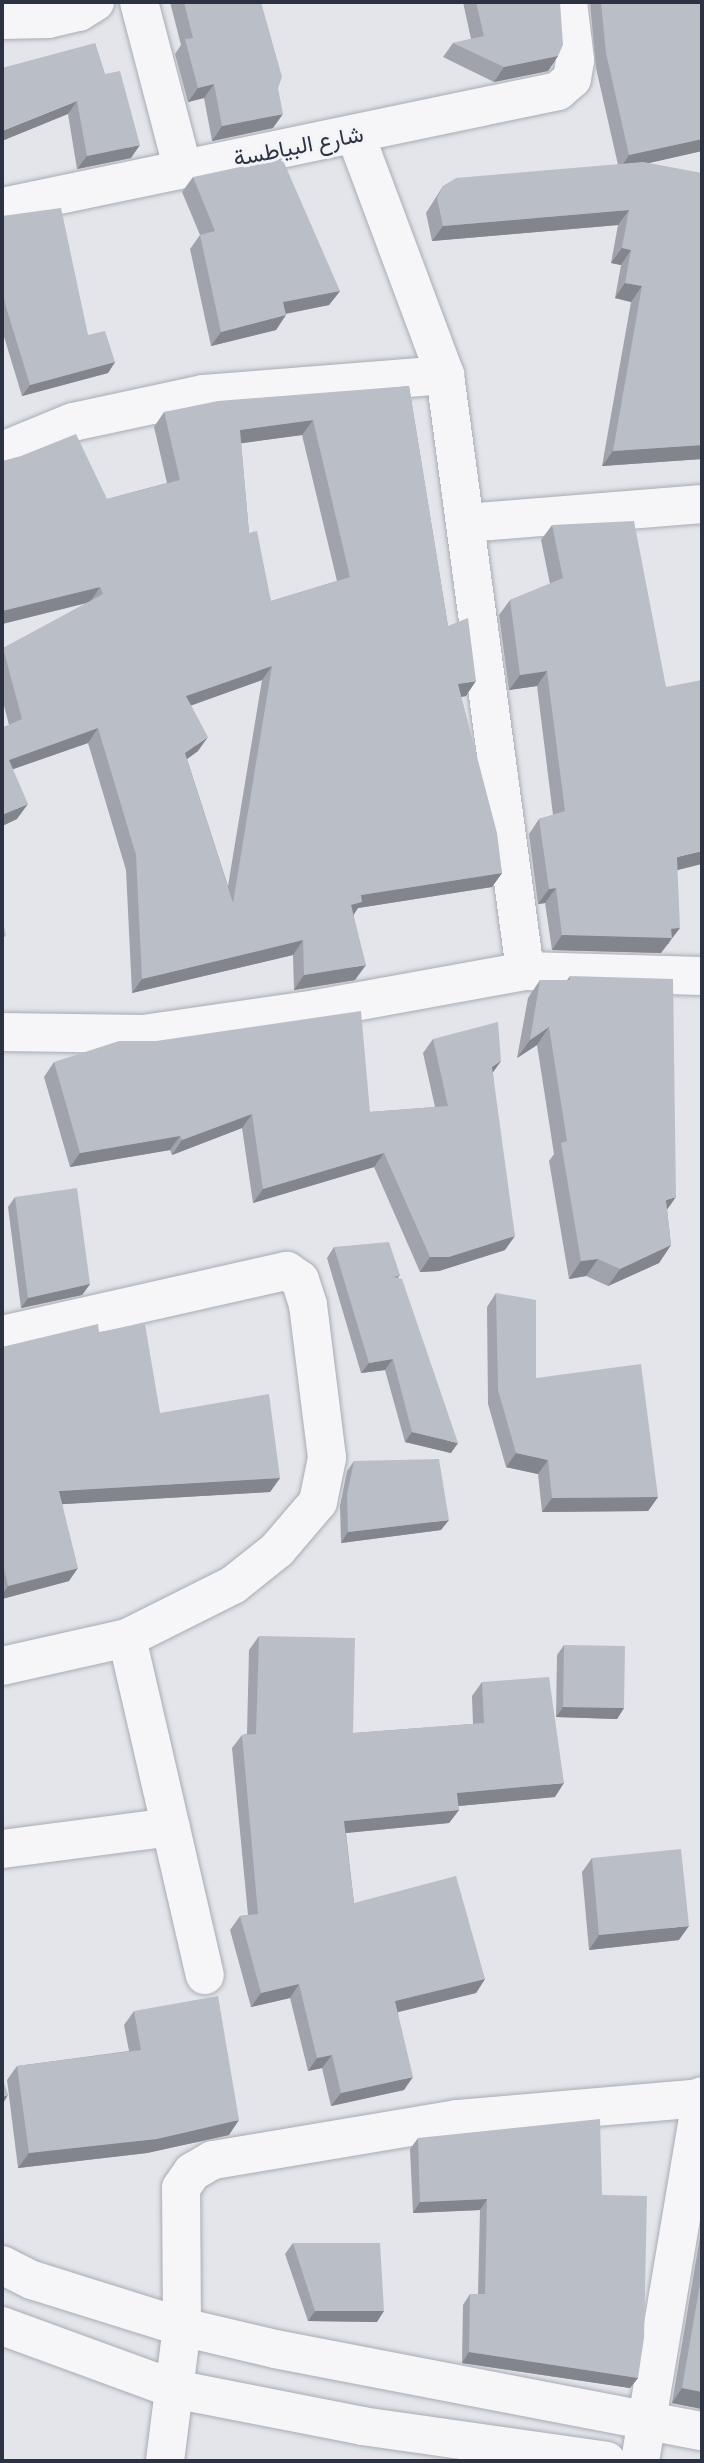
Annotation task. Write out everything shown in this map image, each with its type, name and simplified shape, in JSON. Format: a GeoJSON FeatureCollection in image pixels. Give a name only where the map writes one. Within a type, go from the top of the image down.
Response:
{"type":"FeatureCollection","features":[{"type":"Feature","properties":{"kind":"street"},"geometry":{"type":"LineString","coordinates":[[2,20],[48,19],[79,12],[95,2]]}},
{"type":"Feature","properties":{"kind":"street"},"geometry":{"type":"LineString","coordinates":[[139,2],[182,166]]}},
{"type":"Feature","properties":{"kind":"street","name":"شارع البياطسة"},"geometry":{"type":"LineString","coordinates":[[2,207],[109,186],[182,166],[355,134],[558,91],[572,79],[575,60],[568,2]]}},
{"type":"Feature","properties":{"kind":"street"},"geometry":{"type":"LineString","coordinates":[[355,134],[445,375],[525,971]]}},
{"type":"Feature","properties":{"kind":"street"},"geometry":{"type":"LineString","coordinates":[[2,451],[73,422],[204,394],[445,375]]}},
{"type":"Feature","properties":{"kind":"street"},"geometry":{"type":"LineString","coordinates":[[466,523],[702,504]]}},
{"type":"Feature","properties":{"kind":"street"},"geometry":{"type":"LineString","coordinates":[[2,1032],[143,1034],[316,1009],[525,971],[702,976]]}},
{"type":"Feature","properties":{"kind":"street"},"geometry":{"type":"LineString","coordinates":[[2,1335],[287,1271],[300,1280],[309,1306],[327,1458],[317,1502],[277,1550],[233,1585],[127,1638],[2,1663]]}},
{"type":"Feature","properties":{"kind":"street"},"geometry":{"type":"LineString","coordinates":[[127,1638],[205,1975]]}},
{"type":"Feature","properties":{"kind":"street"},"geometry":{"type":"LineString","coordinates":[[2,1849],[171,1827]]}},
{"type":"Feature","properties":{"kind":"street"},"geometry":{"type":"LineString","coordinates":[[165,2461],[182,2327],[181,2188],[192,2172],[213,2160],[457,2119],[702,2097],[640,2461]]}},
{"type":"Feature","properties":{"kind":"street"},"geometry":{"type":"LineString","coordinates":[[2,2265],[32,2280],[182,2327],[702,2431]]}},
{"type":"Feature","properties":{"kind":"street"},"geometry":{"type":"LineString","coordinates":[[2,2326],[174,2389],[362,2426],[587,2459],[587,2410]]}},
{"type":"Feature","properties":{"kind":"building"},"geometry":{"type":"Polygon","coordinates":[[[184,2],[261,2],[282,77],[278,88],[283,114],[222,126],[214,84],[198,88],[185,39],[193,38],[184,2]]]}},
{"type":"Feature","properties":{"kind":"building"},"geometry":{"type":"Polygon","coordinates":[[[476,2],[560,2],[563,45],[558,56],[504,67],[453,43],[484,36],[476,2]]]}},
{"type":"Feature","properties":{"kind":"building"},"geometry":{"type":"Polygon","coordinates":[[[601,2],[702,2],[702,139],[629,155],[606,53],[601,2]]]}},
{"type":"Feature","properties":{"kind":"building"},"geometry":{"type":"Polygon","coordinates":[[[95,43],[105,74],[120,71],[140,145],[87,156],[77,101],[2,131],[2,68],[95,43]]]}},
{"type":"Feature","properties":{"kind":"building"},"geometry":{"type":"Polygon","coordinates":[[[282,158],[340,291],[283,302],[286,315],[221,332],[200,235],[215,231],[193,177],[282,158]]]}},
{"type":"Feature","properties":{"kind":"building"},"geometry":{"type":"Polygon","coordinates":[[[643,162],[702,173],[702,445],[613,451],[642,286],[625,283],[631,250],[622,248],[629,210],[443,226],[437,198],[443,186],[456,178],[643,162]]]}},
{"type":"Feature","properties":{"kind":"building"},"geometry":{"type":"Polygon","coordinates":[[[61,208],[88,335],[105,331],[115,362],[30,385],[2,288],[2,216],[61,208]]]}},
{"type":"Feature","properties":{"kind":"building"},"geometry":{"type":"Polygon","coordinates":[[[409,386],[448,626],[468,618],[476,681],[458,684],[497,833],[502,873],[361,895],[362,902],[351,905],[366,965],[304,975],[303,940],[142,979],[136,855],[98,728],[9,760],[28,804],[2,815],[2,728],[22,719],[3,648],[103,594],[100,587],[2,611],[2,461],[76,434],[107,499],[180,480],[164,412],[218,401],[409,386]],[[313,420],[240,430],[249,533],[257,531],[271,601],[350,577],[313,420]],[[272,666],[186,696],[208,737],[185,753],[233,903],[272,666]]]}},
{"type":"Feature","properties":{"kind":"building"},"geometry":{"type":"Polygon","coordinates":[[[634,521],[666,687],[702,680],[702,851],[677,857],[680,928],[671,928],[672,938],[562,935],[556,888],[549,889],[539,819],[565,811],[547,671],[520,675],[510,600],[563,578],[552,525],[634,521]]]}},
{"type":"Feature","properties":{"kind":"building"},"geometry":{"type":"Polygon","coordinates":[[[2,917],[6,936],[2,938],[2,917]]]}},
{"type":"Feature","properties":{"kind":"building"},"geometry":{"type":"Polygon","coordinates":[[[570,976],[673,979],[676,1197],[666,1200],[671,1245],[620,1269],[598,1259],[581,1261],[561,1143],[567,1141],[549,1027],[530,1040],[540,980],[570,980],[570,976]]]}},
{"type":"Feature","properties":{"kind":"building"},"geometry":{"type":"Polygon","coordinates":[[[361,1011],[370,1112],[448,1106],[433,1039],[498,1022],[501,1061],[492,1067],[515,1236],[449,1257],[430,1257],[384,1153],[263,1189],[252,1114],[182,1140],[180,1136],[80,1153],[54,1062],[119,1041],[156,1041],[361,1011]]]}},
{"type":"Feature","properties":{"kind":"building"},"geometry":{"type":"Polygon","coordinates":[[[77,1188],[90,1284],[28,1298],[15,1197],[77,1188]]]}},
{"type":"Feature","properties":{"kind":"building"},"geometry":{"type":"Polygon","coordinates":[[[389,1242],[400,1275],[393,1277],[402,1279],[458,1443],[412,1432],[393,1359],[369,1363],[334,1247],[389,1242]]]}},
{"type":"Feature","properties":{"kind":"building"},"geometry":{"type":"Polygon","coordinates":[[[496,1293],[536,1300],[536,1378],[641,1364],[658,1497],[552,1498],[548,1460],[516,1453],[498,1390],[496,1293]]]}},
{"type":"Feature","properties":{"kind":"building"},"geometry":{"type":"Polygon","coordinates":[[[98,1324],[99,1332],[145,1324],[160,1413],[269,1394],[280,1478],[59,1491],[78,1568],[8,1586],[2,1560],[2,1347],[98,1324]]]}},
{"type":"Feature","properties":{"kind":"building"},"geometry":{"type":"Polygon","coordinates":[[[439,1459],[449,1520],[348,1532],[347,1495],[354,1461],[439,1459]]]}},
{"type":"Feature","properties":{"kind":"building"},"geometry":{"type":"Polygon","coordinates":[[[259,1636],[355,1638],[353,1733],[484,1723],[482,1682],[549,1677],[564,1783],[457,1793],[459,1810],[344,1821],[354,1903],[456,1876],[485,1979],[395,2001],[413,2077],[341,2093],[332,2055],[317,2058],[299,1984],[261,1993],[240,1916],[258,1914],[242,1735],[256,1734],[259,1636]]]}},
{"type":"Feature","properties":{"kind":"building"},"geometry":{"type":"Polygon","coordinates":[[[564,1645],[625,1646],[624,1708],[563,1707],[564,1645]]]}},
{"type":"Feature","properties":{"kind":"building"},"geometry":{"type":"Polygon","coordinates":[[[681,1849],[689,1926],[599,1935],[592,1858],[681,1849]]]}},
{"type":"Feature","properties":{"kind":"building"},"geometry":{"type":"Polygon","coordinates":[[[218,1996],[239,2120],[157,2139],[29,2153],[17,2066],[141,2050],[134,2011],[218,1996]]]}},
{"type":"Feature","properties":{"kind":"building"},"geometry":{"type":"Polygon","coordinates":[[[2,2076],[8,2095],[2,2097],[2,2076]]]}},
{"type":"Feature","properties":{"kind":"building"},"geometry":{"type":"Polygon","coordinates":[[[600,2119],[602,2195],[647,2196],[644,2338],[638,2378],[469,2352],[470,2294],[485,2294],[487,2199],[420,2202],[418,2138],[600,2119]]]}},
{"type":"Feature","properties":{"kind":"building"},"geometry":{"type":"Polygon","coordinates":[[[293,2243],[380,2243],[384,2311],[315,2311],[293,2243]]]}},
{"type":"Feature","properties":{"kind":"building"},"geometry":{"type":"Polygon","coordinates":[[[702,2272],[702,2392],[682,2388],[702,2272]]]}}]}
